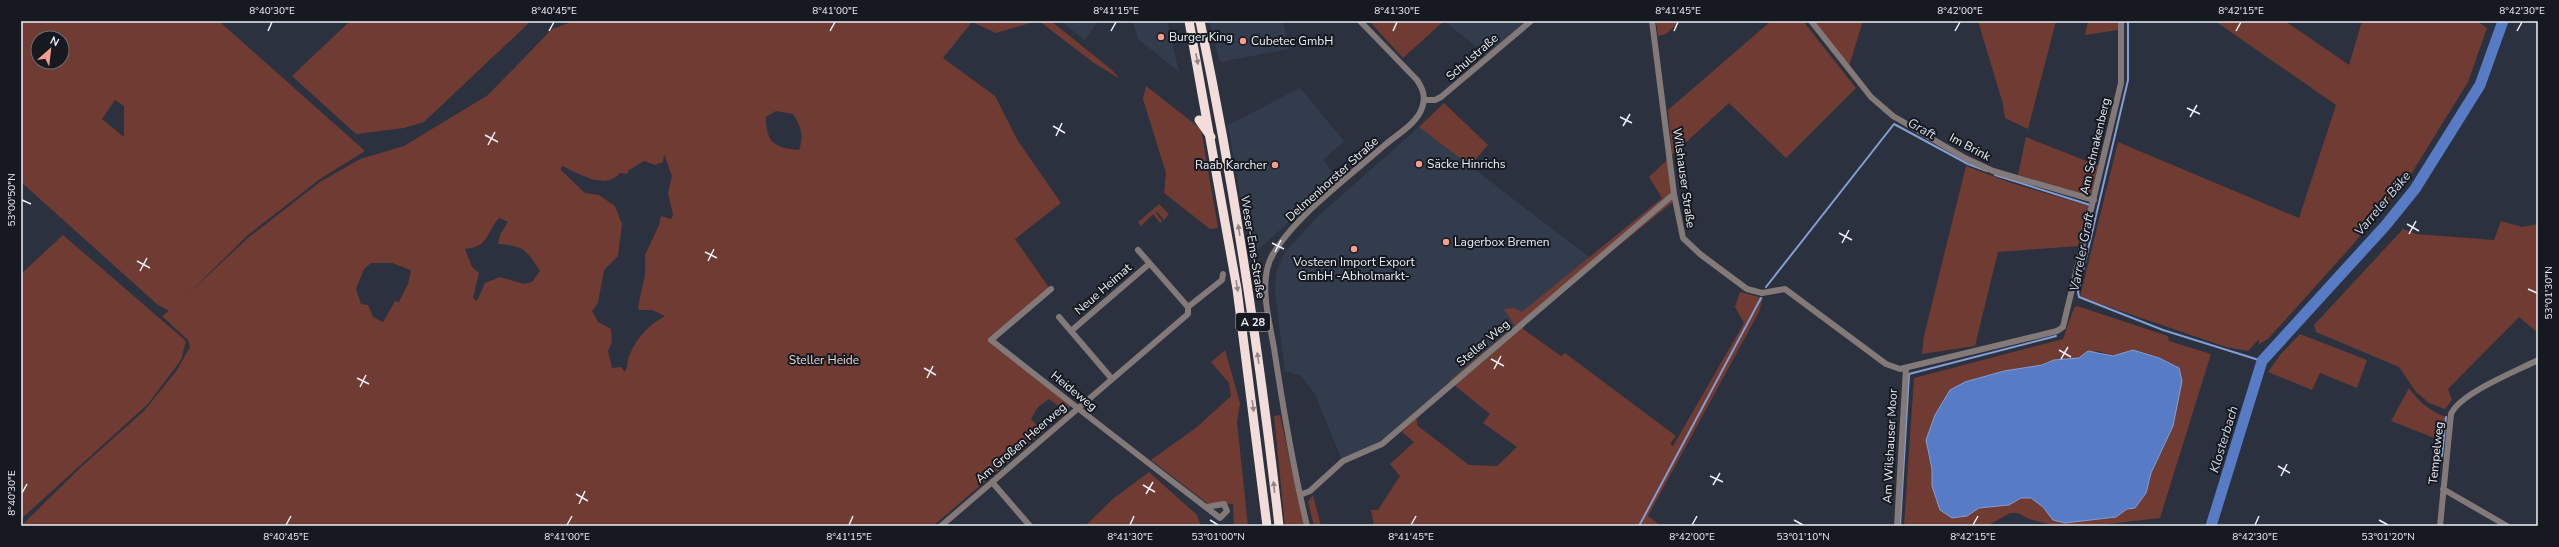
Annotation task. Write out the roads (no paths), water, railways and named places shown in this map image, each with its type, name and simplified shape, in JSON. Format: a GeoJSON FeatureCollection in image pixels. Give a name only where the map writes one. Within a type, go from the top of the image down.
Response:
{"type":"FeatureCollection","features":[{"type":"Feature","properties":{"kind":"highway","name":"Weser-Ems-Straße"},"geometry":{"type":"LineString","coordinates":[[1189,21],[1212,138],[1237,289],[1267,526]]}},
{"type":"Feature","properties":{"kind":"highway","name":"Weser-Ems-Straße"},"geometry":{"type":"LineString","coordinates":[[1200,21],[1248,284],[1279,526]]}},
{"type":"Feature","properties":{"kind":"highway"},"geometry":{"type":"LineString","coordinates":[[1198,120],[1212,138]]}},
{"type":"Feature","properties":{"kind":"street"},"geometry":{"type":"LineString","coordinates":[[1360,21],[1417,80],[1423,90],[1424,100]]}},
{"type":"Feature","properties":{"kind":"street","name":"Schulstraße"},"geometry":{"type":"LineString","coordinates":[[1424,100],[1435,100],[1441,97],[1531,21]]}},
{"type":"Feature","properties":{"kind":"street","name":"Wilshauser Straße"},"geometry":{"type":"LineString","coordinates":[[1652,21],[1674,194],[1684,240],[1730,278],[1754,292],[1785,289],[1886,364],[1900,369],[1906,368]]}},
{"type":"Feature","properties":{"kind":"street","name":"Im Brink"},"geometry":{"type":"LineString","coordinates":[[1811,21],[1872,97],[1893,116],[1965,158],[1993,171],[2094,200]]}},
{"type":"Feature","properties":{"kind":"street","name":"Am Schnakenberg"},"geometry":{"type":"LineString","coordinates":[[1906,368],[2060,329],[2067,313],[2121,83],[2122,21]]}},
{"type":"Feature","properties":{"kind":"street","name":"Delmenhorster Straße"},"geometry":{"type":"LineString","coordinates":[[1307,526],[1283,412],[1266,288],[1269,264],[1274,251],[1293,229],[1317,204],[1414,120],[1422,109],[1424,100]]}},
{"type":"Feature","properties":{"kind":"street","name":"Steller Weg"},"geometry":{"type":"LineString","coordinates":[[1300,495],[1310,491],[1343,461],[1382,444],[1674,194]]}},
{"type":"Feature","properties":{"kind":"street","name":"Neue Heimat"},"geometry":{"type":"LineString","coordinates":[[1138,250],[1188,311]]}},
{"type":"Feature","properties":{"kind":"street","name":"Neue Heimat"},"geometry":{"type":"LineString","coordinates":[[1071,331],[1149,264]]}},
{"type":"Feature","properties":{"kind":"street","name":"Am Großen Heerweg"},"geometry":{"type":"LineString","coordinates":[[941,526],[1112,379],[1222,280],[1223,274]]}},
{"type":"Feature","properties":{"kind":"street","name":"Heideweg"},"geometry":{"type":"LineString","coordinates":[[1051,289],[991,340],[1206,507]]}},
{"type":"Feature","properties":{"kind":"street","name":"Neue Heimat"},"geometry":{"type":"LineString","coordinates":[[1059,317],[1112,379]]}},
{"type":"Feature","properties":{"kind":"street","name":"Tempelweg"},"geometry":{"type":"LineString","coordinates":[[2440,526],[2451,414],[2454,407],[2474,393],[2538,360]]}},
{"type":"Feature","properties":{"kind":"street","name":"Am Wilshauser Moor"},"geometry":{"type":"LineString","coordinates":[[1897,526],[1906,368]]}},
{"type":"Feature","properties":{"kind":"street"},"geometry":{"type":"LineString","coordinates":[[992,482],[1030,526]]}},
{"type":"Feature","properties":{"kind":"street"},"geometry":{"type":"LineString","coordinates":[[2443,489],[2507,526]]}},
{"type":"Feature","properties":{"kind":"water"},"geometry":{"type":"Polygon","coordinates":[[[2133,350],[2159,358],[2179,368],[2182,381],[2173,426],[2151,473],[2146,493],[2135,508],[2127,509],[2116,517],[2065,523],[2053,520],[2043,507],[2031,498],[2021,498],[2009,505],[1979,508],[1967,516],[1952,518],[1940,510],[1932,486],[1932,469],[1926,440],[1935,415],[1950,390],[1965,382],[2004,371],[2042,365],[2054,360],[2079,358],[2088,351],[2113,356],[2133,350]]]}},
{"type":"Feature","properties":{"kind":"waterway","name":"Varreler Graft"},"geometry":{"type":"LineString","coordinates":[[2128,21],[2128,80],[2078,292],[2079,297],[2163,330],[2262,361]]}},
{"type":"Feature","properties":{"kind":"waterway","name":"Varreler Bäke"},"geometry":{"type":"LineString","coordinates":[[2211,526],[2262,361],[2385,226],[2415,189],[2480,85],[2503,21]]}},
{"type":"Feature","properties":{"kind":"waterway","name":"Graft"},"geometry":{"type":"LineString","coordinates":[[1766,287],[1894,124],[1968,164],[1987,171]]}},
{"type":"Feature","properties":{"kind":"waterway","name":"Graft"},"geometry":{"type":"LineString","coordinates":[[1995,175],[2090,205]]}},
{"type":"Feature","properties":{"kind":"waterway"},"geometry":{"type":"LineString","coordinates":[[1639,526],[1761,298]]}},
{"type":"Feature","properties":{"kind":"waterway"},"geometry":{"type":"LineString","coordinates":[[1900,526],[1909,374],[2056,336]]}},
{"type":"Feature","properties":{"kind":"waterway"},"geometry":{"type":"LineString","coordinates":[[2442,456],[2446,417]]}},
{"type":"Feature","properties":{"kind":"place","name":"Burger King"},"geometry":{"type":"Point","coordinates":[1161,37]}},
{"type":"Feature","properties":{"kind":"place","name":"Cubetec GmbH"},"geometry":{"type":"Point","coordinates":[1243,41]}},
{"type":"Feature","properties":{"kind":"place","name":"Säcke Hinrichs"},"geometry":{"type":"Point","coordinates":[1419,164]}},
{"type":"Feature","properties":{"kind":"place","name":"Raab Karcher"},"geometry":{"type":"Point","coordinates":[1275,165]}},
{"type":"Feature","properties":{"kind":"place","name":"Lagerbox Bremen"},"geometry":{"type":"Point","coordinates":[1446,242]}},
{"type":"Feature","properties":{"kind":"place","name":"Vosteen Import Export GmbH -Abholmarkt-"},"geometry":{"type":"Point","coordinates":[1354,249]}},
{"type":"Feature","properties":{"kind":"park label","name":"Steller Heide"},"geometry":{"type":"Point","coordinates":[824,360]}},
{"type":"Feature","properties":{"kind":"water label","name":"Klosterbach"},"geometry":{"type":"Point","coordinates":[2223,439]}}]}
